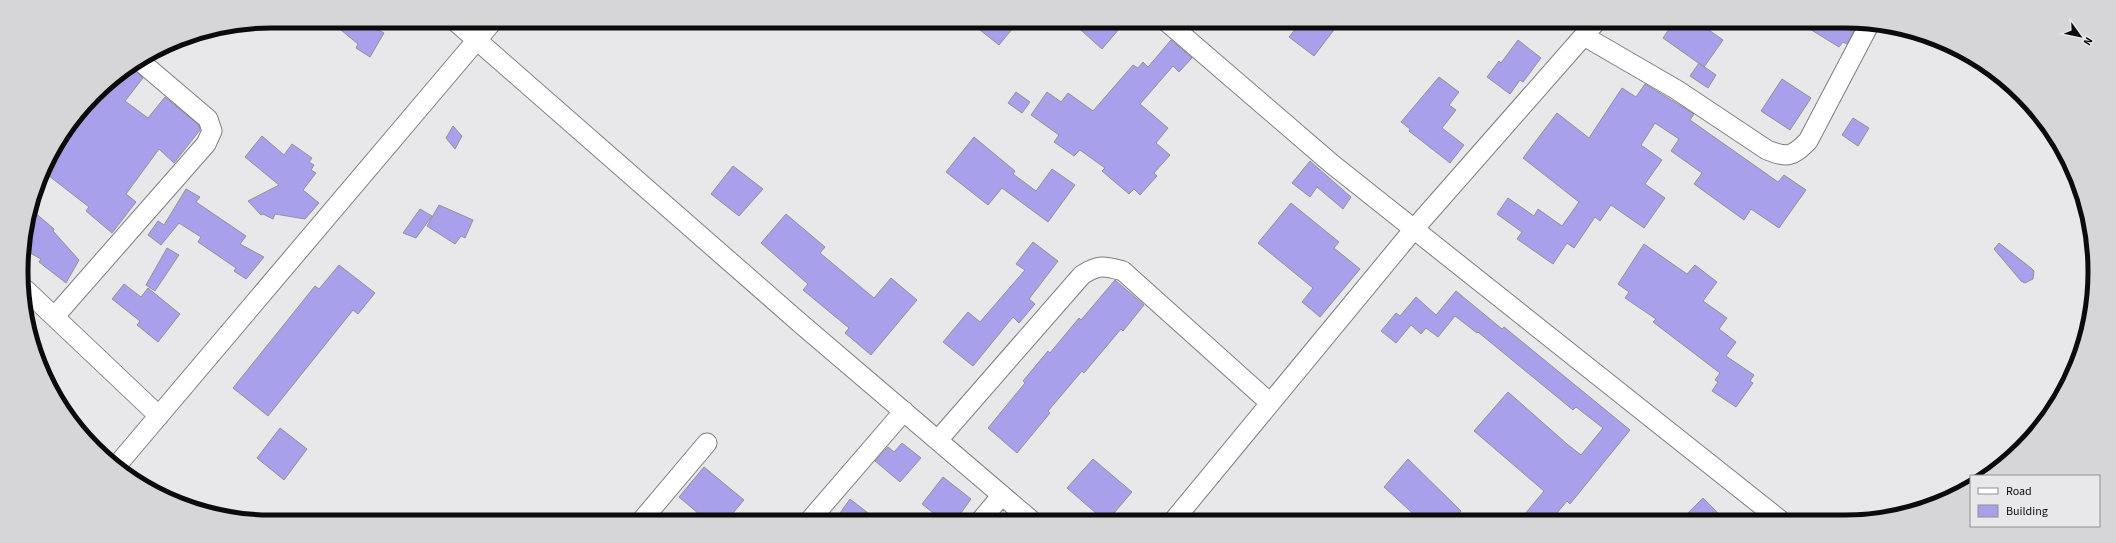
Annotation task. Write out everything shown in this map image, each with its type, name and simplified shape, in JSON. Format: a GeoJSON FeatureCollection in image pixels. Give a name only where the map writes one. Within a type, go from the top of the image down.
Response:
{"type":"FeatureCollection","features":[{"type":"Feature","properties":{"kind":"street"},"geometry":{"type":"LineString","coordinates":[[462,28],[1025,515]]}},
{"type":"Feature","properties":{"kind":"street"},"geometry":{"type":"LineString","coordinates":[[120,462],[487,28]]}},
{"type":"Feature","properties":{"kind":"street"},"geometry":{"type":"LineString","coordinates":[[1174,28],[1332,164],[1774,515]]}},
{"type":"Feature","properties":{"kind":"street"},"geometry":{"type":"LineString","coordinates":[[1178,515],[1414,229],[1590,29],[1676,90],[1766,150],[1783,156],[1796,153],[1808,141],[1867,29]]}},
{"type":"Feature","properties":{"kind":"street"},"geometry":{"type":"LineString","coordinates":[[55,316],[206,144],[212,131],[208,119],[144,64]]}},
{"type":"Feature","properties":{"kind":"street"},"geometry":{"type":"LineString","coordinates":[[938,440],[1082,275],[1094,268],[1107,266],[1123,271],[1270,404]]}},
{"type":"Feature","properties":{"kind":"street"},"geometry":{"type":"LineString","coordinates":[[29,293],[159,416]]}},
{"type":"Feature","properties":{"kind":"street"},"geometry":{"type":"LineString","coordinates":[[814,515],[904,411]]}},
{"type":"Feature","properties":{"kind":"street"},"geometry":{"type":"LineString","coordinates":[[646,515],[707,443]]}},
{"type":"Feature","properties":{"kind":"street"},"geometry":{"type":"LineString","coordinates":[[985,515],[1002,495]]}},
{"type":"Feature","properties":{"kind":"building"},"geometry":{"type":"Polygon","coordinates":[[[339,28],[375,28],[384,33],[370,57],[356,48],[358,44],[339,28]]]}},
{"type":"Feature","properties":{"kind":"building"},"geometry":{"type":"Polygon","coordinates":[[[978,28],[1013,28],[999,45],[978,28]]]}},
{"type":"Feature","properties":{"kind":"building"},"geometry":{"type":"Polygon","coordinates":[[[1079,28],[1120,28],[1102,49],[1079,28]]]}},
{"type":"Feature","properties":{"kind":"building"},"geometry":{"type":"Polygon","coordinates":[[[1296,28],[1335,28],[1314,56],[1289,37],[1296,28]]]}},
{"type":"Feature","properties":{"kind":"building"},"geometry":{"type":"Polygon","coordinates":[[[1670,28],[1706,28],[1723,40],[1704,67],[1663,38],[1670,28]]]}},
{"type":"Feature","properties":{"kind":"building"},"geometry":{"type":"Polygon","coordinates":[[[1808,28],[1855,29],[1847,44],[1843,42],[1839,47],[1808,28]]]}},
{"type":"Feature","properties":{"kind":"building"},"geometry":{"type":"Polygon","coordinates":[[[1171,40],[1192,58],[1179,72],[1173,66],[1140,104],[1168,128],[1156,143],[1170,155],[1154,173],[1157,176],[1140,195],[1134,189],[1129,194],[1102,171],[1105,168],[1080,150],[1074,156],[1054,142],[1059,135],[1031,115],[1047,92],[1061,102],[1068,93],[1093,111],[1133,65],[1138,68],[1143,62],[1148,67],[1171,40]]]}},
{"type":"Feature","properties":{"kind":"building"},"geometry":{"type":"Polygon","coordinates":[[[1518,40],[1541,58],[1523,82],[1520,80],[1510,94],[1487,77],[1499,61],[1501,63],[1518,40]]]}},
{"type":"Feature","properties":{"kind":"building"},"geometry":{"type":"Polygon","coordinates":[[[1699,63],[1716,75],[1708,88],[1690,76],[1699,63]]]}},
{"type":"Feature","properties":{"kind":"building"},"geometry":{"type":"Polygon","coordinates":[[[135,70],[143,78],[125,101],[148,118],[165,97],[199,125],[200,130],[174,163],[159,149],[126,194],[136,202],[112,233],[86,211],[89,207],[48,175],[53,164],[78,123],[99,99],[135,70]]]}},
{"type":"Feature","properties":{"kind":"building"},"geometry":{"type":"Polygon","coordinates":[[[1439,77],[1459,92],[1449,105],[1456,110],[1442,128],[1464,145],[1450,163],[1409,131],[1410,129],[1401,122],[1439,77]]]}},
{"type":"Feature","properties":{"kind":"building"},"geometry":{"type":"Polygon","coordinates":[[[1782,79],[1811,98],[1790,130],[1761,111],[1782,79]]]}},
{"type":"Feature","properties":{"kind":"building"},"geometry":{"type":"Polygon","coordinates":[[[1645,84],[1694,114],[1690,120],[1778,182],[1784,175],[1806,190],[1779,228],[1751,209],[1744,220],[1694,184],[1702,173],[1671,151],[1679,139],[1655,123],[1641,145],[1662,160],[1645,184],[1665,198],[1644,228],[1611,205],[1600,221],[1595,217],[1574,248],[1567,243],[1553,264],[1517,239],[1522,232],[1497,214],[1508,198],[1534,216],[1538,209],[1562,226],[1579,202],[1523,158],[1557,113],[1589,138],[1622,88],[1636,97],[1645,84]]]}},
{"type":"Feature","properties":{"kind":"building"},"geometry":{"type":"Polygon","coordinates":[[[1016,92],[1030,102],[1022,113],[1008,103],[1016,92]]]}},
{"type":"Feature","properties":{"kind":"building"},"geometry":{"type":"Polygon","coordinates":[[[1853,118],[1869,128],[1858,146],[1842,135],[1853,118]]]}},
{"type":"Feature","properties":{"kind":"building"},"geometry":{"type":"Polygon","coordinates":[[[453,126],[462,136],[455,149],[446,138],[453,126]]]}},
{"type":"Feature","properties":{"kind":"building"},"geometry":{"type":"Polygon","coordinates":[[[262,136],[284,155],[292,144],[312,158],[309,162],[314,165],[311,170],[316,173],[303,190],[319,203],[305,219],[275,214],[273,219],[263,214],[261,215],[248,201],[279,185],[245,157],[262,136]]]}},
{"type":"Feature","properties":{"kind":"building"},"geometry":{"type":"Polygon","coordinates":[[[974,137],[1015,171],[1013,174],[1036,191],[1052,169],[1075,185],[1048,222],[1002,188],[988,205],[946,172],[974,137]]]}},
{"type":"Feature","properties":{"kind":"building"},"geometry":{"type":"Polygon","coordinates":[[[1310,161],[1351,197],[1343,209],[1317,187],[1310,197],[1292,183],[1310,161]]]}},
{"type":"Feature","properties":{"kind":"building"},"geometry":{"type":"Polygon","coordinates":[[[733,166],[763,189],[739,216],[711,194],[733,166]]]}},
{"type":"Feature","properties":{"kind":"building"},"geometry":{"type":"Polygon","coordinates":[[[186,189],[200,197],[196,202],[246,236],[240,244],[264,257],[246,279],[234,271],[236,268],[198,242],[201,237],[179,223],[161,245],[148,235],[158,221],[164,225],[186,189]]]}},
{"type":"Feature","properties":{"kind":"building"},"geometry":{"type":"Polygon","coordinates":[[[1291,203],[1339,242],[1334,248],[1360,269],[1320,317],[1302,302],[1313,288],[1258,243],[1291,203]]]}},
{"type":"Feature","properties":{"kind":"building"},"geometry":{"type":"Polygon","coordinates":[[[439,205],[473,220],[465,238],[461,236],[455,244],[427,226],[439,205]]]}},
{"type":"Feature","properties":{"kind":"building"},"geometry":{"type":"Polygon","coordinates":[[[420,209],[432,216],[416,238],[403,233],[420,209]]]}},
{"type":"Feature","properties":{"kind":"building"},"geometry":{"type":"Polygon","coordinates":[[[35,213],[54,229],[53,231],[79,260],[66,283],[39,262],[41,259],[29,252],[35,213]]]}},
{"type":"Feature","properties":{"kind":"building"},"geometry":{"type":"Polygon","coordinates":[[[786,214],[825,247],[820,253],[874,298],[891,278],[917,300],[871,355],[845,333],[849,328],[803,290],[808,284],[761,243],[786,214]]]}},
{"type":"Feature","properties":{"kind":"building"},"geometry":{"type":"Polygon","coordinates":[[[1033,242],[1058,261],[1029,299],[1035,304],[1019,323],[1013,317],[973,366],[943,342],[968,312],[980,322],[1025,270],[1016,264],[1033,242]]]}},
{"type":"Feature","properties":{"kind":"building"},"geometry":{"type":"Polygon","coordinates":[[[1999,243],[2034,271],[2033,279],[2025,283],[2021,281],[1994,249],[1999,243]]]}},
{"type":"Feature","properties":{"kind":"building"},"geometry":{"type":"Polygon","coordinates":[[[1644,244],[1687,274],[1695,265],[1717,282],[1703,301],[1727,318],[1719,329],[1736,342],[1726,356],[1754,375],[1750,381],[1753,383],[1736,407],[1712,391],[1718,382],[1715,380],[1720,373],[1653,322],[1656,319],[1625,298],[1629,292],[1618,284],[1644,244]]]}},
{"type":"Feature","properties":{"kind":"building"},"geometry":{"type":"Polygon","coordinates":[[[167,248],[179,255],[155,291],[146,285],[167,248]]]}},
{"type":"Feature","properties":{"kind":"building"},"geometry":{"type":"Polygon","coordinates":[[[339,265],[375,293],[358,314],[353,310],[268,416],[233,388],[315,286],[319,289],[339,265]]]}},
{"type":"Feature","properties":{"kind":"building"},"geometry":{"type":"Polygon","coordinates":[[[1115,280],[1144,305],[1123,331],[1121,329],[1084,373],[1082,371],[1048,411],[1050,413],[1017,453],[988,428],[1025,383],[1023,381],[1048,351],[1050,353],[1079,318],[1081,320],[1115,280]]]}},
{"type":"Feature","properties":{"kind":"building"},"geometry":{"type":"Polygon","coordinates":[[[124,284],[141,297],[148,288],[180,314],[158,342],[137,325],[140,321],[112,299],[124,284]]]}},
{"type":"Feature","properties":{"kind":"building"},"geometry":{"type":"Polygon","coordinates":[[[1456,291],[1502,329],[1504,327],[1630,430],[1570,504],[1567,501],[1555,515],[1524,515],[1544,491],[1474,431],[1508,392],[1581,455],[1603,428],[1576,407],[1573,410],[1478,332],[1477,333],[1455,316],[1438,337],[1426,328],[1421,334],[1411,325],[1396,343],[1381,331],[1396,313],[1400,316],[1416,297],[1436,315],[1456,291]]]}},
{"type":"Feature","properties":{"kind":"building"},"geometry":{"type":"Polygon","coordinates":[[[280,428],[307,449],[284,480],[257,458],[280,428]]]}},
{"type":"Feature","properties":{"kind":"building"},"geometry":{"type":"Polygon","coordinates":[[[902,443],[921,458],[900,482],[875,461],[888,447],[894,452],[902,443]]]}},
{"type":"Feature","properties":{"kind":"building"},"geometry":{"type":"Polygon","coordinates":[[[1093,459],[1132,492],[1112,515],[1098,515],[1067,488],[1093,459]]]}},
{"type":"Feature","properties":{"kind":"building"},"geometry":{"type":"Polygon","coordinates":[[[1408,459],[1461,511],[1458,515],[1415,515],[1384,487],[1408,459]]]}},
{"type":"Feature","properties":{"kind":"building"},"geometry":{"type":"Polygon","coordinates":[[[704,467],[744,500],[731,515],[700,515],[679,497],[704,467]]]}},
{"type":"Feature","properties":{"kind":"building"},"geometry":{"type":"Polygon","coordinates":[[[943,477],[971,499],[960,515],[936,515],[922,504],[943,477]]]}},
{"type":"Feature","properties":{"kind":"building"},"geometry":{"type":"Polygon","coordinates":[[[1703,498],[1720,515],[1686,515],[1703,498]]]}},
{"type":"Feature","properties":{"kind":"building"},"geometry":{"type":"Polygon","coordinates":[[[850,499],[871,515],[839,515],[850,499]]]}}]}
